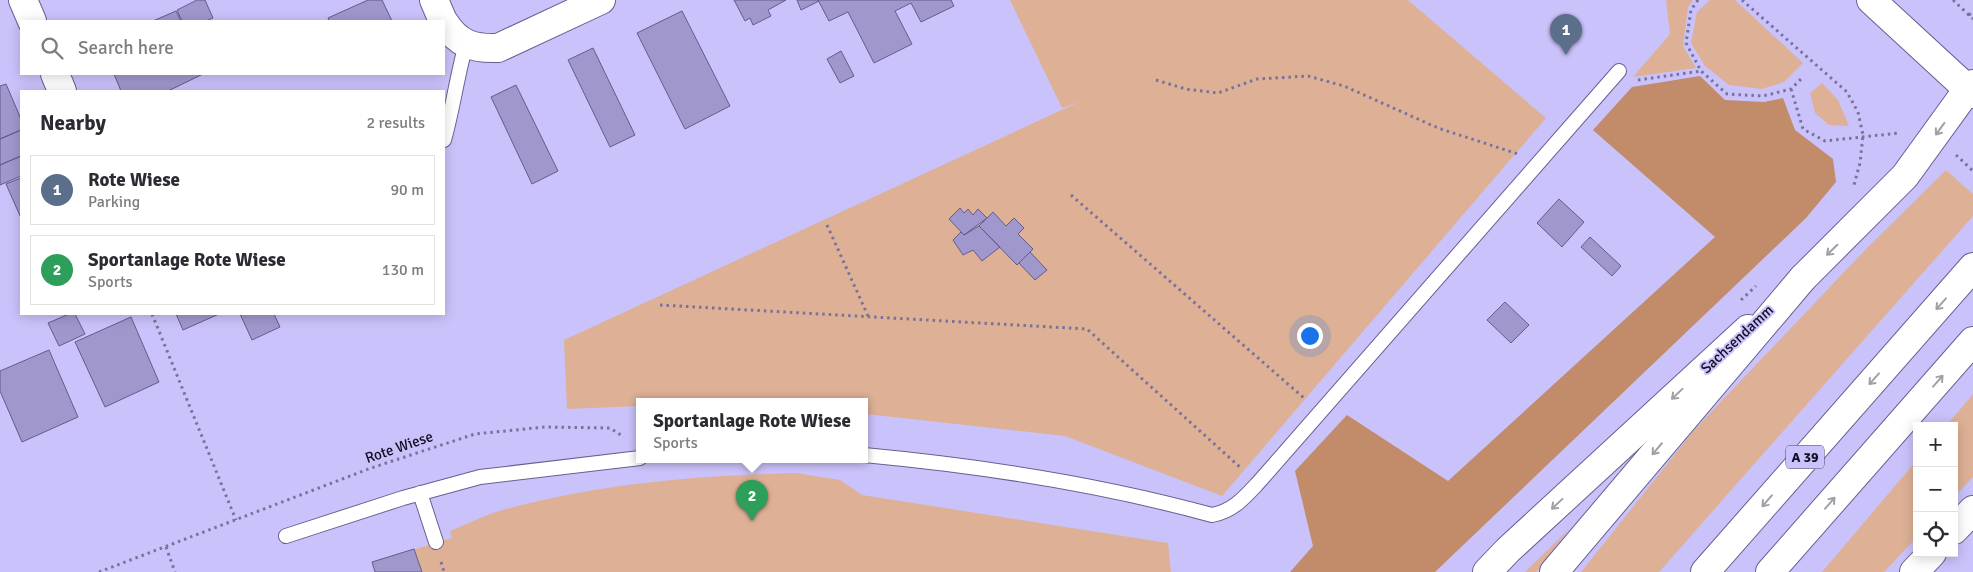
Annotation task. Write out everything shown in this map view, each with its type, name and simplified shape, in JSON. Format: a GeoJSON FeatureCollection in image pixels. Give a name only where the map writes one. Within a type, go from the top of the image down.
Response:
{"type":"FeatureCollection","features":[{"type":"Feature","properties":{"kind":"main road"},"geometry":{"type":"LineString","coordinates":[[23,0],[32,20]]}},
{"type":"Feature","properties":{"kind":"main road"},"geometry":{"type":"LineString","coordinates":[[434,0],[443,20]]}},
{"type":"Feature","properties":{"kind":"main road"},"geometry":{"type":"LineString","coordinates":[[445,24],[454,37],[466,44],[481,48],[498,48],[601,0]]}},
{"type":"Feature","properties":{"kind":"main road"},"geometry":{"type":"LineString","coordinates":[[1870,0],[1971,89]]}},
{"type":"Feature","properties":{"kind":"main road"},"geometry":{"type":"LineString","coordinates":[[55,75],[62,90]]}},
{"type":"Feature","properties":{"kind":"main road","name":"Sachsendamm"},"geometry":{"type":"LineString","coordinates":[[1487,572],[1515,543],[1803,278],[1905,176],[1971,89]]}},
{"type":"Feature","properties":{"kind":"main road","name":"A 39"},"geometry":{"type":"LineString","coordinates":[[1705,572],[1973,268]]}},
{"type":"Feature","properties":{"kind":"main road"},"geometry":{"type":"LineString","coordinates":[[1554,572],[1803,278]]}},
{"type":"Feature","properties":{"kind":"main road"},"geometry":{"type":"LineString","coordinates":[[1770,572],[1973,341]]}},
{"type":"Feature","properties":{"kind":"main road"},"geometry":{"type":"LineString","coordinates":[[1958,526],[1973,510]]}},
{"type":"Feature","properties":{"kind":"main road"},"geometry":{"type":"LineString","coordinates":[[1914,572],[1928,557]]}},
{"type":"Feature","properties":{"kind":"lane"},"geometry":{"type":"LineString","coordinates":[[445,137],[452,113],[458,72],[466,44]]}},
{"type":"Feature","properties":{"kind":"lane"},"geometry":{"type":"LineString","coordinates":[[868,455],[961,464],[1048,479],[1212,515],[1226,512],[1238,505],[1619,71]]}},
{"type":"Feature","properties":{"kind":"lane"},"geometry":{"type":"LineString","coordinates":[[286,536],[420,493],[480,477],[636,458]]}},
{"type":"Feature","properties":{"kind":"lane"},"geometry":{"type":"LineString","coordinates":[[420,493],[436,542]]}},
{"type":"Feature","properties":{"kind":"path"},"geometry":{"type":"LineString","coordinates":[[1698,0],[1691,10],[1686,43],[1701,71],[1727,94],[1763,96],[1790,89],[1801,79]]}},
{"type":"Feature","properties":{"kind":"path"},"geometry":{"type":"LineString","coordinates":[[1742,0],[1847,92],[1858,112],[1863,135],[1825,141],[1803,129],[1790,89]]}},
{"type":"Feature","properties":{"kind":"path"},"geometry":{"type":"LineString","coordinates":[[1953,0],[1973,19]]}},
{"type":"Feature","properties":{"kind":"path"},"geometry":{"type":"LineString","coordinates":[[1970,15],[1973,11]]}},
{"type":"Feature","properties":{"kind":"path"},"geometry":{"type":"LineString","coordinates":[[1619,71],[1632,81],[1701,71]]}},
{"type":"Feature","properties":{"kind":"path"},"geometry":{"type":"LineString","coordinates":[[1156,80],[1186,89],[1218,93],[1257,79],[1308,76],[1344,86],[1438,128],[1515,154],[1544,158]]}},
{"type":"Feature","properties":{"kind":"path"},"geometry":{"type":"LineString","coordinates":[[1955,154],[1973,171]]}},
{"type":"Feature","properties":{"kind":"path"},"geometry":{"type":"LineString","coordinates":[[1071,195],[1320,411]]}},
{"type":"Feature","properties":{"kind":"path"},"geometry":{"type":"LineString","coordinates":[[827,225],[868,316]]}},
{"type":"Feature","properties":{"kind":"path"},"geometry":{"type":"LineString","coordinates":[[660,305],[1087,328],[1258,482]]}},
{"type":"Feature","properties":{"kind":"path"},"geometry":{"type":"LineString","coordinates":[[152,315],[236,520]]}},
{"type":"Feature","properties":{"kind":"path","name":"Rote Wiese"},"geometry":{"type":"LineString","coordinates":[[99,572],[371,468],[475,434],[545,427],[610,428],[629,441]]}},
{"type":"Feature","properties":{"kind":"path"},"geometry":{"type":"LineString","coordinates":[[166,546],[175,572]]}},
{"type":"Feature","properties":{"kind":"shaded area"},"geometry":{"type":"Polygon","coordinates":[[[1010,0],[1408,0],[1546,118],[1222,496],[1065,436],[868,414],[868,398],[636,398],[636,406],[567,409],[564,340],[1079,102],[1062,108],[1010,0]]]}},
{"type":"Feature","properties":{"kind":"shaded area"},"geometry":{"type":"Polygon","coordinates":[[[1666,0],[1693,0],[1688,7],[1683,46],[1696,68],[1633,77],[1670,34],[1666,0]]]}},
{"type":"Feature","properties":{"kind":"shaded area"},"geometry":{"type":"Polygon","coordinates":[[[1710,0],[1735,0],[1803,63],[1784,82],[1762,89],[1729,85],[1705,66],[1691,43],[1697,12],[1710,0]]]}},
{"type":"Feature","properties":{"kind":"shaded area"},"geometry":{"type":"Polygon","coordinates":[[[1700,76],[1725,100],[1764,102],[1783,98],[1795,130],[1833,159],[1836,182],[1806,218],[1435,572],[1290,572],[1313,546],[1295,471],[1347,415],[1448,481],[1715,237],[1593,130],[1632,87],[1700,76]]]}},
{"type":"Feature","properties":{"kind":"shaded area"},"geometry":{"type":"Polygon","coordinates":[[[1822,83],[1838,100],[1849,126],[1829,125],[1815,113],[1810,93],[1822,83]]]}},
{"type":"Feature","properties":{"kind":"shaded area"},"geometry":{"type":"Polygon","coordinates":[[[1946,170],[1973,194],[1973,216],[1659,572],[1581,572],[1695,429],[1866,249],[1946,170]]]}},
{"type":"Feature","properties":{"kind":"shaded area"},"geometry":{"type":"Polygon","coordinates":[[[1973,394],[1973,477],[1958,493],[1958,422],[1949,422],[1973,394]]]}},
{"type":"Feature","properties":{"kind":"shaded area"},"geometry":{"type":"Polygon","coordinates":[[[1913,465],[1913,541],[1884,572],[1822,572],[1913,465]]]}},
{"type":"Feature","properties":{"kind":"shaded area"},"geometry":{"type":"Polygon","coordinates":[[[796,473],[840,480],[862,495],[1168,543],[1171,572],[375,572],[372,562],[452,538],[450,531],[493,513],[572,494],[684,479],[796,473]]]}},
{"type":"Feature","properties":{"kind":"shaded area"},"geometry":{"type":"Polygon","coordinates":[[[1570,528],[1536,572],[1525,572],[1570,528]]]}},
{"type":"Feature","properties":{"kind":"building"},"geometry":{"type":"Polygon","coordinates":[[[197,0],[205,0],[213,18],[208,20],[182,20],[177,10],[197,0]]]}},
{"type":"Feature","properties":{"kind":"building"},"geometry":{"type":"Polygon","coordinates":[[[368,0],[382,0],[392,20],[329,20],[328,18],[368,0]]]}},
{"type":"Feature","properties":{"kind":"building"},"geometry":{"type":"Polygon","coordinates":[[[734,0],[786,0],[768,10],[771,16],[753,25],[750,18],[745,21],[734,0]]]}},
{"type":"Feature","properties":{"kind":"building"},"geometry":{"type":"Polygon","coordinates":[[[797,0],[818,0],[819,1],[801,10],[797,0]]]}},
{"type":"Feature","properties":{"kind":"building"},"geometry":{"type":"Polygon","coordinates":[[[818,0],[951,0],[954,6],[921,22],[911,3],[895,11],[912,44],[874,63],[848,12],[829,21],[818,0]]]}},
{"type":"Feature","properties":{"kind":"building"},"geometry":{"type":"Polygon","coordinates":[[[176,11],[180,20],[155,20],[176,11]]]}},
{"type":"Feature","properties":{"kind":"building"},"geometry":{"type":"Polygon","coordinates":[[[682,11],[730,106],[685,129],[637,33],[682,11]]]}},
{"type":"Feature","properties":{"kind":"building"},"geometry":{"type":"Polygon","coordinates":[[[593,48],[635,135],[610,147],[568,60],[593,48]]]}},
{"type":"Feature","properties":{"kind":"building"},"geometry":{"type":"Polygon","coordinates":[[[841,51],[854,76],[840,83],[827,59],[841,51]]]}},
{"type":"Feature","properties":{"kind":"building"},"geometry":{"type":"Polygon","coordinates":[[[114,75],[201,75],[170,90],[121,90],[114,75]]]}},
{"type":"Feature","properties":{"kind":"building"},"geometry":{"type":"Polygon","coordinates":[[[6,84],[20,117],[20,130],[0,139],[0,86],[6,84]]]}},
{"type":"Feature","properties":{"kind":"building"},"geometry":{"type":"Polygon","coordinates":[[[516,85],[558,171],[532,184],[491,97],[516,85]]]}},
{"type":"Feature","properties":{"kind":"building"},"geometry":{"type":"Polygon","coordinates":[[[20,130],[20,156],[0,165],[0,139],[20,130]]]}},
{"type":"Feature","properties":{"kind":"building"},"geometry":{"type":"Polygon","coordinates":[[[20,156],[20,176],[0,185],[0,165],[20,156]]]}},
{"type":"Feature","properties":{"kind":"building"},"geometry":{"type":"Polygon","coordinates":[[[20,178],[20,216],[6,184],[20,178]]]}},
{"type":"Feature","properties":{"kind":"building"},"geometry":{"type":"Polygon","coordinates":[[[1559,199],[1584,222],[1562,247],[1537,223],[1559,199]]]}},
{"type":"Feature","properties":{"kind":"building"},"geometry":{"type":"Polygon","coordinates":[[[960,208],[964,213],[968,209],[973,215],[978,209],[987,218],[964,235],[949,219],[960,208]]]}},
{"type":"Feature","properties":{"kind":"building"},"geometry":{"type":"Polygon","coordinates":[[[993,212],[1006,226],[1014,218],[1024,228],[1018,234],[1033,249],[1017,265],[979,226],[993,212]]]}},
{"type":"Feature","properties":{"kind":"building"},"geometry":{"type":"Polygon","coordinates":[[[979,226],[1000,247],[982,261],[973,250],[963,255],[953,240],[961,232],[964,235],[979,226]]]}},
{"type":"Feature","properties":{"kind":"building"},"geometry":{"type":"Polygon","coordinates":[[[1590,237],[1621,266],[1612,276],[1581,247],[1590,237]]]}},
{"type":"Feature","properties":{"kind":"building"},"geometry":{"type":"Polygon","coordinates":[[[1030,252],[1047,270],[1035,280],[1019,263],[1030,252]]]}},
{"type":"Feature","properties":{"kind":"building"},"geometry":{"type":"Polygon","coordinates":[[[1505,302],[1529,325],[1511,343],[1487,320],[1505,302]]]}},
{"type":"Feature","properties":{"kind":"building"},"geometry":{"type":"Polygon","coordinates":[[[67,315],[76,315],[85,334],[59,346],[48,323],[67,315]]]}},
{"type":"Feature","properties":{"kind":"building"},"geometry":{"type":"Polygon","coordinates":[[[176,315],[217,315],[183,330],[176,315]]]}},
{"type":"Feature","properties":{"kind":"building"},"geometry":{"type":"Polygon","coordinates":[[[240,315],[274,315],[280,327],[252,340],[240,315]]]}},
{"type":"Feature","properties":{"kind":"building"},"geometry":{"type":"Polygon","coordinates":[[[131,317],[159,382],[105,407],[75,342],[131,317]]]}},
{"type":"Feature","properties":{"kind":"building"},"geometry":{"type":"Polygon","coordinates":[[[49,350],[78,417],[22,442],[0,391],[0,371],[49,350]]]}},
{"type":"Feature","properties":{"kind":"building"},"geometry":{"type":"Polygon","coordinates":[[[414,549],[422,572],[375,572],[372,562],[414,549]]]}},
{"type":"Feature","properties":{"kind":"place","name":"Rote Wiese"},"geometry":{"type":"Point","coordinates":[1566,55]}},
{"type":"Feature","properties":{"kind":"place","name":"Sportanlage Rote Wiese"},"geometry":{"type":"Point","coordinates":[752,521]}}]}
